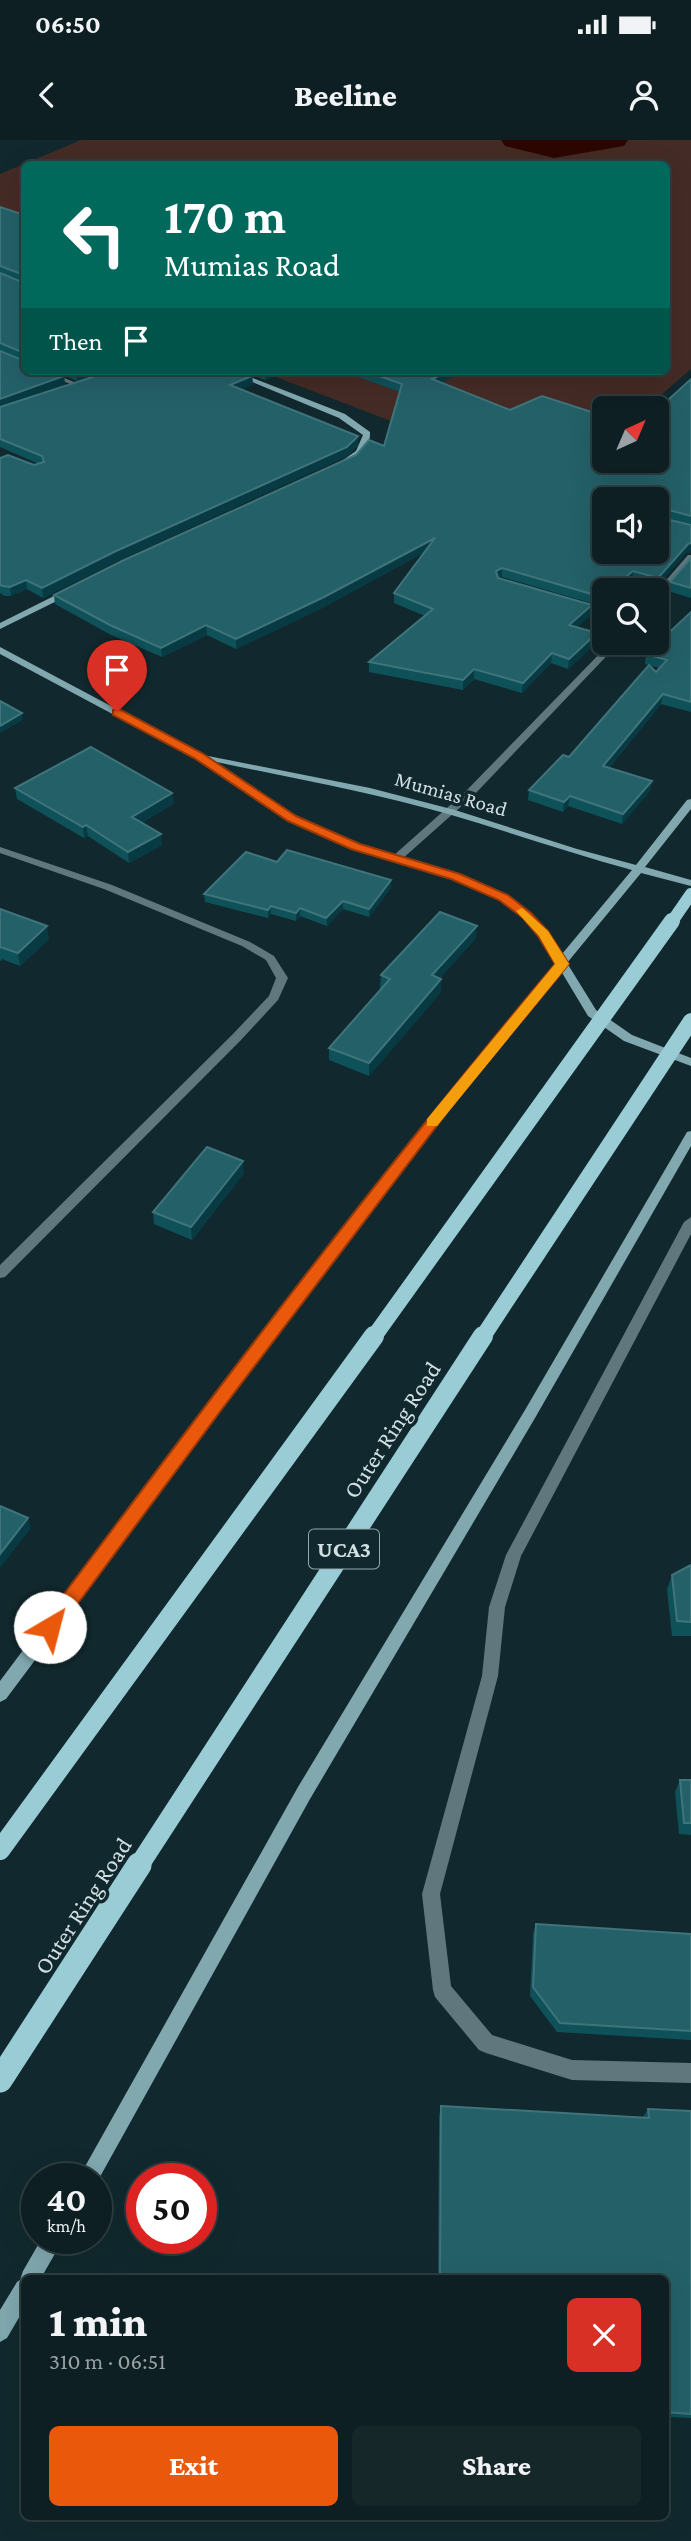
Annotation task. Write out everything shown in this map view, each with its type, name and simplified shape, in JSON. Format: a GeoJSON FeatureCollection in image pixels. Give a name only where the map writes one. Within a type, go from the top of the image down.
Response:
{"type":"FeatureCollection","features":[{"type":"Feature","properties":{"kind":"main road"},"geometry":{"type":"LineString","coordinates":[[239,375],[342,416],[367,434],[366,444],[352,460],[327,472]]}},
{"type":"Feature","properties":{"kind":"main road"},"geometry":{"type":"LineString","coordinates":[[64,390],[90,382]]}},
{"type":"Feature","properties":{"kind":"main road"},"geometry":{"type":"LineString","coordinates":[[0,626],[83,584]]}},
{"type":"Feature","properties":{"kind":"main road","name":"Mumias Road"},"geometry":{"type":"LineString","coordinates":[[0,650],[198,756],[292,819],[355,846],[465,880],[504,897],[527,915],[544,934],[592,1013],[628,1038],[691,1062]]}},
{"type":"Feature","properties":{"kind":"main road","name":"Mumias Road"},"geometry":{"type":"LineString","coordinates":[[198,756],[366,790],[451,812],[573,851],[691,883]]}},
{"type":"Feature","properties":{"kind":"main road"},"geometry":{"type":"LineString","coordinates":[[0,1694],[208,1415],[453,1095],[640,869],[691,802]]}},
{"type":"Feature","properties":{"kind":"main road"},"geometry":{"type":"LineString","coordinates":[[0,1850],[535,1115],[691,894]]}},
{"type":"Feature","properties":{"kind":"main road","name":"Outer Ring Road"},"geometry":{"type":"LineString","coordinates":[[0,2080],[564,1211],[691,1021]]}},
{"type":"Feature","properties":{"kind":"main road"},"geometry":{"type":"LineString","coordinates":[[97,2163],[304,1793],[537,1402],[691,1135]]}},
{"type":"Feature","properties":{"kind":"main road"},"geometry":{"type":"LineString","coordinates":[[32,2275],[44,2254]]}},
{"type":"Feature","properties":{"kind":"main road"},"geometry":{"type":"LineString","coordinates":[[0,2331],[21,2294]]}},
{"type":"Feature","properties":{"kind":"street"},"geometry":{"type":"LineString","coordinates":[[52,375],[77,385]]}},
{"type":"Feature","properties":{"kind":"street"},"geometry":{"type":"LineString","coordinates":[[669,583],[691,558]]}},
{"type":"Feature","properties":{"kind":"street"},"geometry":{"type":"LineString","coordinates":[[565,601],[592,609]]}},
{"type":"Feature","properties":{"kind":"street"},"geometry":{"type":"LineString","coordinates":[[397,858],[451,812],[603,655]]}},
{"type":"Feature","properties":{"kind":"street"},"geometry":{"type":"LineString","coordinates":[[0,850],[108,887],[246,944],[270,958],[282,978],[274,997],[237,1037],[0,1273]]}},
{"type":"Feature","properties":{"kind":"street"},"geometry":{"type":"LineString","coordinates":[[691,1222],[514,1555],[497,1607],[490,1676],[431,1894],[442,1990],[486,2043],[572,2070],[691,2073]]}},
{"type":"Feature","properties":{"kind":"shaded area"},"geometry":{"type":"Polygon","coordinates":[[[81,140],[691,140],[691,369],[660,396],[592,396],[592,454],[556,484],[270,375],[670,375],[670,161],[31,161],[81,140]]]}},
{"type":"Feature","properties":{"kind":"shaded area"},"geometry":{"type":"Polygon","coordinates":[[[21,165],[21,280],[0,272],[0,174],[21,165]]]}},
{"type":"Feature","properties":{"kind":"building"},"geometry":{"type":"Polygon","coordinates":[[[0,207],[21,214],[21,274],[0,266],[0,207]]]}},
{"type":"Feature","properties":{"kind":"building"},"geometry":{"type":"Polygon","coordinates":[[[0,273],[21,282],[21,352],[0,343],[0,273]]]}},
{"type":"Feature","properties":{"kind":"building"},"geometry":{"type":"Polygon","coordinates":[[[0,351],[21,360],[21,375],[64,376],[0,399],[0,351]]]}},
{"type":"Feature","properties":{"kind":"building"},"geometry":{"type":"Polygon","coordinates":[[[99,375],[250,375],[252,376],[230,385],[358,436],[347,447],[114,552],[42,588],[26,580],[10,587],[0,585],[0,458],[8,455],[34,465],[44,462],[42,456],[0,439],[0,407],[99,375]]]}},
{"type":"Feature","properties":{"kind":"building"},"geometry":{"type":"Polygon","coordinates":[[[377,375],[440,375],[432,379],[510,410],[542,396],[592,412],[592,473],[669,473],[669,399],[691,379],[691,516],[669,510],[669,487],[592,487],[592,564],[669,564],[669,520],[691,525],[691,543],[658,578],[633,571],[625,578],[592,578],[592,594],[502,568],[496,571],[498,578],[592,605],[569,625],[592,632],[592,638],[569,659],[552,653],[523,683],[474,669],[463,680],[369,662],[433,609],[394,593],[435,538],[324,597],[236,639],[206,625],[161,648],[54,595],[122,561],[356,455],[369,440],[384,446],[402,384],[377,375]]]}},
{"type":"Feature","properties":{"kind":"building"},"geometry":{"type":"Polygon","coordinates":[[[691,558],[691,588],[670,582],[691,558]]]}},
{"type":"Feature","properties":{"kind":"building"},"geometry":{"type":"Polygon","coordinates":[[[691,612],[691,702],[663,694],[603,766],[652,781],[623,814],[570,796],[564,802],[529,790],[563,755],[569,757],[649,665],[656,672],[667,660],[650,655],[669,655],[669,633],[691,612]]]}},
{"type":"Feature","properties":{"kind":"building"},"geometry":{"type":"Polygon","coordinates":[[[0,701],[22,713],[0,726],[0,701]]]}},
{"type":"Feature","properties":{"kind":"building"},"geometry":{"type":"Polygon","coordinates":[[[91,747],[172,793],[132,817],[161,834],[128,852],[86,825],[83,827],[15,788],[91,747]]]}},
{"type":"Feature","properties":{"kind":"building"},"geometry":{"type":"Polygon","coordinates":[[[287,850],[391,880],[369,909],[343,901],[326,918],[300,908],[296,913],[271,906],[268,910],[204,894],[246,852],[277,862],[287,850]]]}},
{"type":"Feature","properties":{"kind":"building"},"geometry":{"type":"Polygon","coordinates":[[[0,909],[47,926],[18,953],[0,947],[0,909]]]}},
{"type":"Feature","properties":{"kind":"building"},"geometry":{"type":"Polygon","coordinates":[[[440,912],[477,926],[432,975],[441,979],[369,1063],[329,1048],[390,979],[381,975],[440,912]]]}},
{"type":"Feature","properties":{"kind":"building"},"geometry":{"type":"Polygon","coordinates":[[[207,1147],[243,1161],[191,1227],[153,1212],[207,1147]]]}},
{"type":"Feature","properties":{"kind":"building"},"geometry":{"type":"Polygon","coordinates":[[[0,1506],[28,1518],[0,1554],[0,1506]]]}},
{"type":"Feature","properties":{"kind":"building"},"geometry":{"type":"Polygon","coordinates":[[[691,1565],[691,1622],[677,1621],[672,1575],[691,1565]]]}},
{"type":"Feature","properties":{"kind":"building"},"geometry":{"type":"Polygon","coordinates":[[[680,1780],[691,1780],[691,1823],[684,1823],[680,1780]]]}},
{"type":"Feature","properties":{"kind":"building"},"geometry":{"type":"Polygon","coordinates":[[[536,1924],[691,1934],[691,2031],[560,2023],[533,1987],[536,1924]]]}},
{"type":"Feature","properties":{"kind":"building"},"geometry":{"type":"Polygon","coordinates":[[[441,2106],[649,2118],[648,2109],[691,2111],[691,2414],[669,2412],[669,2275],[440,2275],[441,2106]]]}},
{"type":"Feature","properties":{"kind":"waterway"},"geometry":{"type":"LineString","coordinates":[[515,140],[554,150],[614,140]]}},
{"type":"Feature","properties":{"kind":"slow traffic"},"geometry":{"type":"LineString","coordinates":[[432,1123],[562,964],[544,934],[522,911]]}},
{"type":"Feature","properties":{"kind":"route"},"geometry":{"type":"LineString","coordinates":[[50,1627],[216,1404],[453,1095],[562,964],[544,934],[527,915],[504,897],[456,877],[355,846],[292,819],[198,756],[117,712]]}}]}
